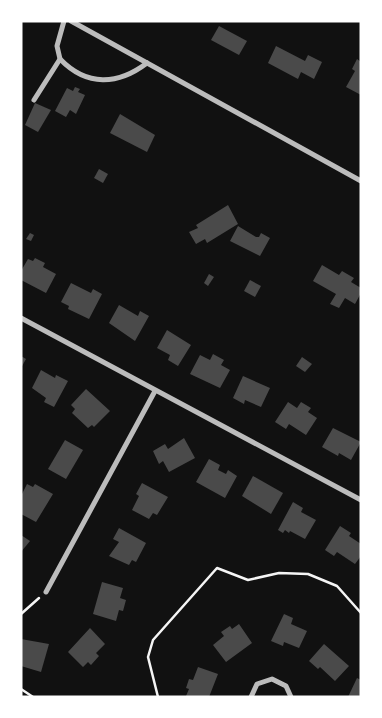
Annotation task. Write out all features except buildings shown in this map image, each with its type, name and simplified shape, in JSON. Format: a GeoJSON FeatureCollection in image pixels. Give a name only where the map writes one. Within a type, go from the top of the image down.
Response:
{"type":"FeatureCollection","features":[{"type":"Feature","properties":{"kind":"street"},"geometry":{"type":"LineString","coordinates":[[34,100],[60,60],[58,46],[64,21]]}},
{"type":"Feature","properties":{"kind":"street"},"geometry":{"type":"LineString","coordinates":[[71,21],[361,181]]}},
{"type":"Feature","properties":{"kind":"street"},"geometry":{"type":"LineString","coordinates":[[60,60],[78,73],[99,80],[125,77],[147,63]]}},
{"type":"Feature","properties":{"kind":"street"},"geometry":{"type":"LineString","coordinates":[[21,318],[361,500]]}},
{"type":"Feature","properties":{"kind":"street"},"geometry":{"type":"LineString","coordinates":[[46,592],[155,391]]}},
{"type":"Feature","properties":{"kind":"street"},"geometry":{"type":"LineString","coordinates":[[250,697],[257,684],[272,679],[286,686],[291,697]]}},
{"type":"Feature","properties":{"kind":"path"},"geometry":{"type":"LineString","coordinates":[[158,697],[148,657],[152,640],[217,568],[248,580],[279,573],[308,574],[337,586],[361,613]]}},
{"type":"Feature","properties":{"kind":"path"},"geometry":{"type":"LineString","coordinates":[[21,614],[46,592]]}},
{"type":"Feature","properties":{"kind":"path"},"geometry":{"type":"LineString","coordinates":[[21,688],[34,697]]}}]}
